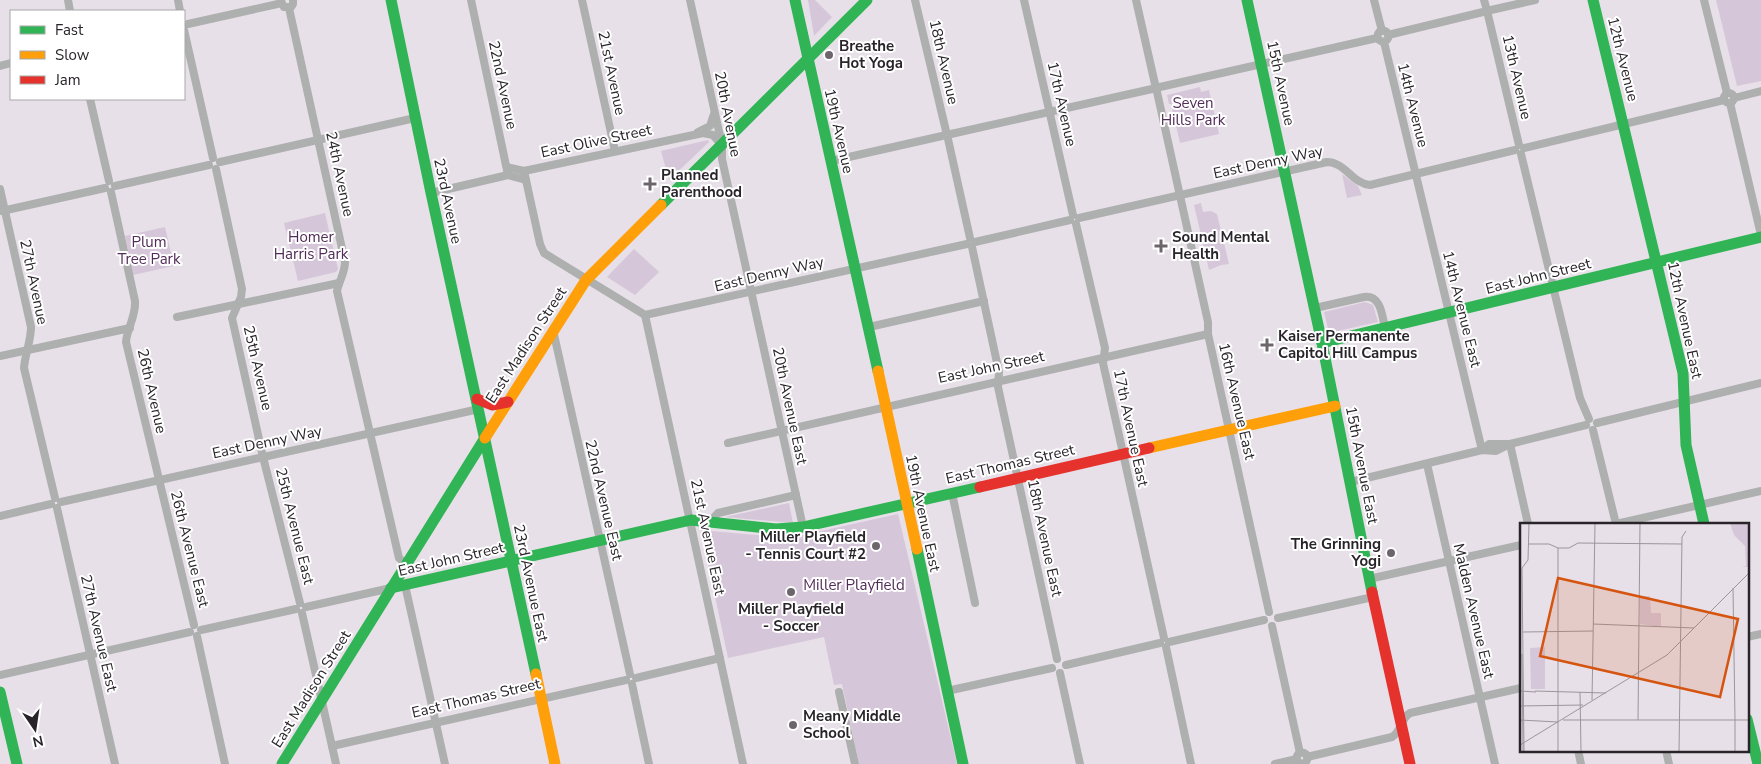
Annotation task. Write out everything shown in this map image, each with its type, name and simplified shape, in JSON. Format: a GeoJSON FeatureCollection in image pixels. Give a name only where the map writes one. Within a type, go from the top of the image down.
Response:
{"type":"FeatureCollection","features":[{"type":"Feature","properties":{"kind":"street","name":"23rd Avenue"},"geometry":{"type":"LineString","coordinates":[[391,0],[430,193],[478,404]]}},
{"type":"Feature","properties":{"kind":"street","name":"22nd Avenue"},"geometry":{"type":"LineString","coordinates":[[471,0],[508,171]]}},
{"type":"Feature","properties":{"kind":"street","name":"21st Avenue"},"geometry":{"type":"LineString","coordinates":[[582,0],[615,151]]}},
{"type":"Feature","properties":{"kind":"street","name":"20th Avenue"},"geometry":{"type":"LineString","coordinates":[[690,0],[722,144],[722,159],[751,292]]}},
{"type":"Feature","properties":{"kind":"street","name":"19th Avenue"},"geometry":{"type":"LineString","coordinates":[[796,0],[856,268]]}},
{"type":"Feature","properties":{"kind":"street","name":"East Madison Street"},"geometry":{"type":"LineString","coordinates":[[282,764],[586,280],[867,0]]}},
{"type":"Feature","properties":{"kind":"street","name":"18th Avenue"},"geometry":{"type":"LineString","coordinates":[[915,0],[971,242]]}},
{"type":"Feature","properties":{"kind":"street","name":"17th Avenue"},"geometry":{"type":"LineString","coordinates":[[1024,0],[1075,219]]}},
{"type":"Feature","properties":{"kind":"street","name":"16th Avenue East"},"geometry":{"type":"LineString","coordinates":[[1136,0],[1208,322],[1208,334],[1269,612]]}},
{"type":"Feature","properties":{"kind":"street","name":"15th Avenue"},"geometry":{"type":"LineString","coordinates":[[1247,0],[1284,172]]}},
{"type":"Feature","properties":{"kind":"street","name":"14th Avenue"},"geometry":{"type":"LineString","coordinates":[[1374,0],[1416,174]]}},
{"type":"Feature","properties":{"kind":"street"},"geometry":{"type":"LineString","coordinates":[[831,161],[1383,36],[1487,9],[1535,0]]}},
{"type":"Feature","properties":{"kind":"street","name":"12th Avenue"},"geometry":{"type":"LineString","coordinates":[[1593,0],[1623,124]]}},
{"type":"Feature","properties":{"kind":"street"},"geometry":{"type":"LineString","coordinates":[[1704,0],[1761,236]]}},
{"type":"Feature","properties":{"kind":"street"},"geometry":{"type":"LineString","coordinates":[[185,26],[289,2]]}},
{"type":"Feature","properties":{"kind":"street","name":"24th Avenue"},"geometry":{"type":"LineString","coordinates":[[289,2],[345,262],[343,275],[337,291],[399,558],[406,564]]}},
{"type":"Feature","properties":{"kind":"street","name":"13th Avenue"},"geometry":{"type":"LineString","coordinates":[[1487,9],[1553,288],[1587,422]]}},
{"type":"Feature","properties":{"kind":"street","name":"25th Avenue"},"geometry":{"type":"LineString","coordinates":[[185,26],[242,289],[241,297],[232,318],[264,457]]}},
{"type":"Feature","properties":{"kind":"street","name":"East Denny Way"},"geometry":{"type":"LineString","coordinates":[[645,315],[1327,162],[1333,162],[1367,186],[1761,91]]}},
{"type":"Feature","properties":{"kind":"street","name":"26th Avenue"},"geometry":{"type":"LineString","coordinates":[[90,100],[134,301],[135,311],[126,342],[159,480]]}},
{"type":"Feature","properties":{"kind":"street"},"geometry":{"type":"LineString","coordinates":[[714,112],[708,128],[715,128],[719,131]]}},
{"type":"Feature","properties":{"kind":"street"},"geometry":{"type":"LineString","coordinates":[[2,211],[415,118]]}},
{"type":"Feature","properties":{"kind":"street","name":"12th Avenue East"},"geometry":{"type":"LineString","coordinates":[[1623,124],[1683,373],[1686,445],[1704,523]]}},
{"type":"Feature","properties":{"kind":"street","name":"East Olive Street"},"geometry":{"type":"LineString","coordinates":[[430,193],[508,171],[524,172],[692,134],[708,128]]}},
{"type":"Feature","properties":{"kind":"street","name":"East Olive Street"},"geometry":{"type":"LineString","coordinates":[[692,134],[708,133],[713,135],[722,144]]}},
{"type":"Feature","properties":{"kind":"street","name":"East Olive Street"},"geometry":{"type":"LineString","coordinates":[[508,171],[526,180]]}},
{"type":"Feature","properties":{"kind":"street"},"geometry":{"type":"LineString","coordinates":[[524,172],[540,244],[544,254],[645,315]]}},
{"type":"Feature","properties":{"kind":"street","name":"15th Avenue East"},"geometry":{"type":"LineString","coordinates":[[1284,172],[1315,308],[1410,764]]}},
{"type":"Feature","properties":{"kind":"street","name":"14th Avenue East"},"geometry":{"type":"LineString","coordinates":[[1416,174],[1482,450]]}},
{"type":"Feature","properties":{"kind":"street","name":"27th Avenue"},"geometry":{"type":"LineString","coordinates":[[0,188],[2,211],[31,327],[31,338],[24,368],[56,503]]}},
{"type":"Feature","properties":{"kind":"street","name":"17th Avenue East"},"geometry":{"type":"LineString","coordinates":[[1075,219],[1104,348],[1103,364],[1191,764]]}},
{"type":"Feature","properties":{"kind":"street","name":"East John Street"},"geometry":{"type":"LineString","coordinates":[[1322,343],[1761,236]]}},
{"type":"Feature","properties":{"kind":"street","name":"18th Avenue East"},"geometry":{"type":"LineString","coordinates":[[971,242],[999,372],[998,387],[1057,659]]}},
{"type":"Feature","properties":{"kind":"street","name":"19th Avenue East"},"geometry":{"type":"LineString","coordinates":[[856,268],[963,764]]}},
{"type":"Feature","properties":{"kind":"street"},"geometry":{"type":"LineString","coordinates":[[177,317],[339,283]]}},
{"type":"Feature","properties":{"kind":"street","name":"20th Avenue East"},"geometry":{"type":"LineString","coordinates":[[751,292],[803,527]]}},
{"type":"Feature","properties":{"kind":"street"},"geometry":{"type":"LineString","coordinates":[[1315,308],[1371,297],[1380,305],[1385,328]]}},
{"type":"Feature","properties":{"kind":"street"},"geometry":{"type":"LineString","coordinates":[[869,327],[984,301]]}},
{"type":"Feature","properties":{"kind":"street","name":"21st Avenue East"},"geometry":{"type":"LineString","coordinates":[[645,315],[743,764]]}},
{"type":"Feature","properties":{"kind":"street"},"geometry":{"type":"LineString","coordinates":[[0,356],[130,328]]}},
{"type":"Feature","properties":{"kind":"street","name":"22nd Avenue East"},"geometry":{"type":"LineString","coordinates":[[553,330],[649,764]]}},
{"type":"Feature","properties":{"kind":"street","name":"East John Street"},"geometry":{"type":"LineString","coordinates":[[728,443],[1208,334]]}},
{"type":"Feature","properties":{"kind":"street"},"geometry":{"type":"LineString","coordinates":[[1595,426],[1761,383]]}},
{"type":"Feature","properties":{"kind":"street"},"geometry":{"type":"LineString","coordinates":[[478,404],[494,406],[508,402]]}},
{"type":"Feature","properties":{"kind":"street","name":"East Denny Way"},"geometry":{"type":"LineString","coordinates":[[0,516],[370,433],[478,404]]}},
{"type":"Feature","properties":{"kind":"street","name":"23rd Avenue East"},"geometry":{"type":"LineString","coordinates":[[478,404],[555,764]]}},
{"type":"Feature","properties":{"kind":"street","name":"East Thomas Street"},"geometry":{"type":"LineString","coordinates":[[691,520],[776,530],[803,527],[1335,406]]}},
{"type":"Feature","properties":{"kind":"street"},"geometry":{"type":"LineString","coordinates":[[1350,482],[1482,450],[1489,444],[1510,444],[1594,419],[1616,523]]}},
{"type":"Feature","properties":{"kind":"street"},"geometry":{"type":"LineString","coordinates":[[1510,444],[1528,523]]}},
{"type":"Feature","properties":{"kind":"street","name":"25th Avenue East"},"geometry":{"type":"LineString","coordinates":[[264,457],[301,608],[336,764]]}},
{"type":"Feature","properties":{"kind":"street","name":"Malden Avenue East"},"geometry":{"type":"LineString","coordinates":[[1427,464],[1494,764]]}},
{"type":"Feature","properties":{"kind":"street","name":"26th Avenue East"},"geometry":{"type":"LineString","coordinates":[[159,480],[196,631],[225,764]]}},
{"type":"Feature","properties":{"kind":"street"},"geometry":{"type":"LineString","coordinates":[[1620,523],[1761,491]]}},
{"type":"Feature","properties":{"kind":"street"},"geometry":{"type":"LineString","coordinates":[[952,493],[975,603]]}},
{"type":"Feature","properties":{"kind":"street"},"geometry":{"type":"LineString","coordinates":[[710,522],[718,513],[796,495]]}},
{"type":"Feature","properties":{"kind":"street","name":"27th Avenue East"},"geometry":{"type":"LineString","coordinates":[[56,503],[115,764]]}},
{"type":"Feature","properties":{"kind":"street","name":"East John Street"},"geometry":{"type":"LineString","coordinates":[[0,675],[691,520]]}},
{"type":"Feature","properties":{"kind":"street"},"geometry":{"type":"LineString","coordinates":[[1370,579],[1520,545]]}},
{"type":"Feature","properties":{"kind":"street"},"geometry":{"type":"LineString","coordinates":[[405,585],[445,764]]}},
{"type":"Feature","properties":{"kind":"street"},"geometry":{"type":"LineString","coordinates":[[1278,618],[1374,597]]}},
{"type":"Feature","properties":{"kind":"street"},"geometry":{"type":"LineString","coordinates":[[1272,626],[1267,625],[1264,620],[1265,615],[1269,612],[1275,613],[1278,618]]}},
{"type":"Feature","properties":{"kind":"street"},"geometry":{"type":"LineString","coordinates":[[1272,626],[1277,622],[1278,618]]}},
{"type":"Feature","properties":{"kind":"street"},"geometry":{"type":"LineString","coordinates":[[1066,665],[1264,620]]}},
{"type":"Feature","properties":{"kind":"street"},"geometry":{"type":"LineString","coordinates":[[1272,626],[1302,759]]}},
{"type":"Feature","properties":{"kind":"street"},"geometry":{"type":"LineString","coordinates":[[1748,637],[1761,634]]}},
{"type":"Feature","properties":{"kind":"street","name":"East Thomas Street"},"geometry":{"type":"LineString","coordinates":[[332,746],[720,658]]}},
{"type":"Feature","properties":{"kind":"street"},"geometry":{"type":"LineString","coordinates":[[1052,668],[1052,663],[1057,659],[1064,661],[1066,665]]}},
{"type":"Feature","properties":{"kind":"street"},"geometry":{"type":"LineString","coordinates":[[1052,668],[1055,672],[1060,673],[1065,670],[1066,665]]}},
{"type":"Feature","properties":{"kind":"street"},"geometry":{"type":"LineString","coordinates":[[947,691],[1052,668]]}},
{"type":"Feature","properties":{"kind":"street"},"geometry":{"type":"LineString","coordinates":[[1060,673],[1080,764]]}},
{"type":"Feature","properties":{"kind":"street"},"geometry":{"type":"LineString","coordinates":[[1275,764],[1392,738],[1397,734],[1405,717],[1410,713],[1520,688]]}},
{"type":"Feature","properties":{"kind":"street"},"geometry":{"type":"LineString","coordinates":[[0,692],[17,764]]}},
{"type":"Feature","properties":{"kind":"street"},"geometry":{"type":"LineString","coordinates":[[839,692],[855,764]]}},
{"type":"Feature","properties":{"kind":"street"},"geometry":{"type":"LineString","coordinates":[[1748,723],[1758,764]]}},
{"type":"Feature","properties":{"kind":"green space"},"geometry":{"type":"Polygon","coordinates":[[[808,0],[815,0],[832,17],[814,36],[808,0]]]}},
{"type":"Feature","properties":{"kind":"green space"},"geometry":{"type":"Polygon","coordinates":[[[1716,0],[1761,0],[1761,81],[1737,86],[1716,0]]]}},
{"type":"Feature","properties":{"kind":"green space","name":"Seven Hills Park"},"geometry":{"type":"Polygon","coordinates":[[[1200,87],[1201,92],[1209,90],[1219,134],[1180,143],[1171,104],[1169,104],[1167,95],[1200,87]]]}},
{"type":"Feature","properties":{"kind":"green space"},"geometry":{"type":"Polygon","coordinates":[[[708,140],[709,142],[669,180],[661,151],[708,140]]]}},
{"type":"Feature","properties":{"kind":"green space"},"geometry":{"type":"Polygon","coordinates":[[[1342,174],[1358,186],[1362,195],[1347,198],[1342,174]]]}},
{"type":"Feature","properties":{"kind":"green space"},"geometry":{"type":"Polygon","coordinates":[[[1201,203],[1203,212],[1211,211],[1217,214],[1229,264],[1209,270],[1194,205],[1201,203]]]}},
{"type":"Feature","properties":{"kind":"green space","name":"Homer Harris Park"},"geometry":{"type":"Polygon","coordinates":[[[325,213],[338,269],[336,272],[298,281],[284,223],[325,213]]]}},
{"type":"Feature","properties":{"kind":"green space","name":"Plum Tree Park"},"geometry":{"type":"Polygon","coordinates":[[[165,227],[174,266],[133,275],[125,236],[165,227]]]}},
{"type":"Feature","properties":{"kind":"green space"},"geometry":{"type":"Polygon","coordinates":[[[634,249],[659,272],[635,295],[607,277],[634,249]]]}},
{"type":"Feature","properties":{"kind":"green space"},"geometry":{"type":"Polygon","coordinates":[[[1365,302],[1373,305],[1378,322],[1329,333],[1324,312],[1365,302]]]}},
{"type":"Feature","properties":{"kind":"green space"},"geometry":{"type":"Polygon","coordinates":[[[789,503],[793,523],[725,517],[789,503]]]}},
{"type":"Feature","properties":{"kind":"green space","name":"Miller Playfield"},"geometry":{"type":"Polygon","coordinates":[[[898,514],[957,764],[859,764],[842,684],[834,685],[824,637],[728,658],[701,530],[777,537],[803,535],[898,514]]]}},
{"type":"Feature","properties":{"kind":"traffic: fast"},"geometry":{"type":"LineString","coordinates":[[391,0],[536,674]]}},
{"type":"Feature","properties":{"kind":"traffic: fast"},"geometry":{"type":"LineString","coordinates":[[795,0],[878,371]]}},
{"type":"Feature","properties":{"kind":"traffic: fast"},"geometry":{"type":"LineString","coordinates":[[661,205],[867,0]]}},
{"type":"Feature","properties":{"kind":"traffic: fast"},"geometry":{"type":"LineString","coordinates":[[1247,0],[1322,343],[1372,592]]}},
{"type":"Feature","properties":{"kind":"traffic: fast"},"geometry":{"type":"LineString","coordinates":[[1593,0],[1683,373],[1686,445],[1704,523]]}},
{"type":"Feature","properties":{"kind":"traffic: fast"},"geometry":{"type":"LineString","coordinates":[[1322,343],[1761,237]]}},
{"type":"Feature","properties":{"kind":"traffic: fast"},"geometry":{"type":"LineString","coordinates":[[282,764],[485,438]]}},
{"type":"Feature","properties":{"kind":"traffic: fast"},"geometry":{"type":"LineString","coordinates":[[391,588],[691,520],[776,529],[803,527],[980,487]]}},
{"type":"Feature","properties":{"kind":"traffic: fast"},"geometry":{"type":"LineString","coordinates":[[917,549],[963,764]]}},
{"type":"Feature","properties":{"kind":"traffic: fast"},"geometry":{"type":"LineString","coordinates":[[0,692],[17,764]]}},
{"type":"Feature","properties":{"kind":"traffic: fast"},"geometry":{"type":"LineString","coordinates":[[1748,723],[1758,764]]}},
{"type":"Feature","properties":{"kind":"traffic: slow"},"geometry":{"type":"LineString","coordinates":[[485,438],[586,280],[661,205]]}},
{"type":"Feature","properties":{"kind":"traffic: slow"},"geometry":{"type":"LineString","coordinates":[[878,371],[917,549]]}},
{"type":"Feature","properties":{"kind":"traffic: slow"},"geometry":{"type":"LineString","coordinates":[[1149,448],[1335,406]]}},
{"type":"Feature","properties":{"kind":"traffic: slow"},"geometry":{"type":"LineString","coordinates":[[536,674],[555,764]]}},
{"type":"Feature","properties":{"kind":"traffic: jam"},"geometry":{"type":"LineString","coordinates":[[477,399],[492,405],[508,402]]}},
{"type":"Feature","properties":{"kind":"traffic: jam"},"geometry":{"type":"LineString","coordinates":[[980,487],[1149,448]]}},
{"type":"Feature","properties":{"kind":"traffic: jam"},"geometry":{"type":"LineString","coordinates":[[1372,592],[1410,764]]}},
{"type":"Feature","properties":{"kind":"place","name":"Breathe Hot Yoga"},"geometry":{"type":"Point","coordinates":[829,55]}},
{"type":"Feature","properties":{"kind":"place","name":"Planned Parenthood"},"geometry":{"type":"Point","coordinates":[650,184]}},
{"type":"Feature","properties":{"kind":"place","name":"Sound Mental Health"},"geometry":{"type":"Point","coordinates":[1161,246]}},
{"type":"Feature","properties":{"kind":"place","name":"Kaiser Permanente Capitol Hill Campus"},"geometry":{"type":"Point","coordinates":[1267,345]}},
{"type":"Feature","properties":{"kind":"place","name":"Miller Playfield - Tennis Court #2"},"geometry":{"type":"Point","coordinates":[876,546]}},
{"type":"Feature","properties":{"kind":"place","name":"The Grinning Yogi"},"geometry":{"type":"Point","coordinates":[1391,553]}},
{"type":"Feature","properties":{"kind":"place","name":"Miller Playfield - Soccer"},"geometry":{"type":"Point","coordinates":[791,592]}},
{"type":"Feature","properties":{"kind":"place","name":"Meany Middle School"},"geometry":{"type":"Point","coordinates":[793,725]}}]}
